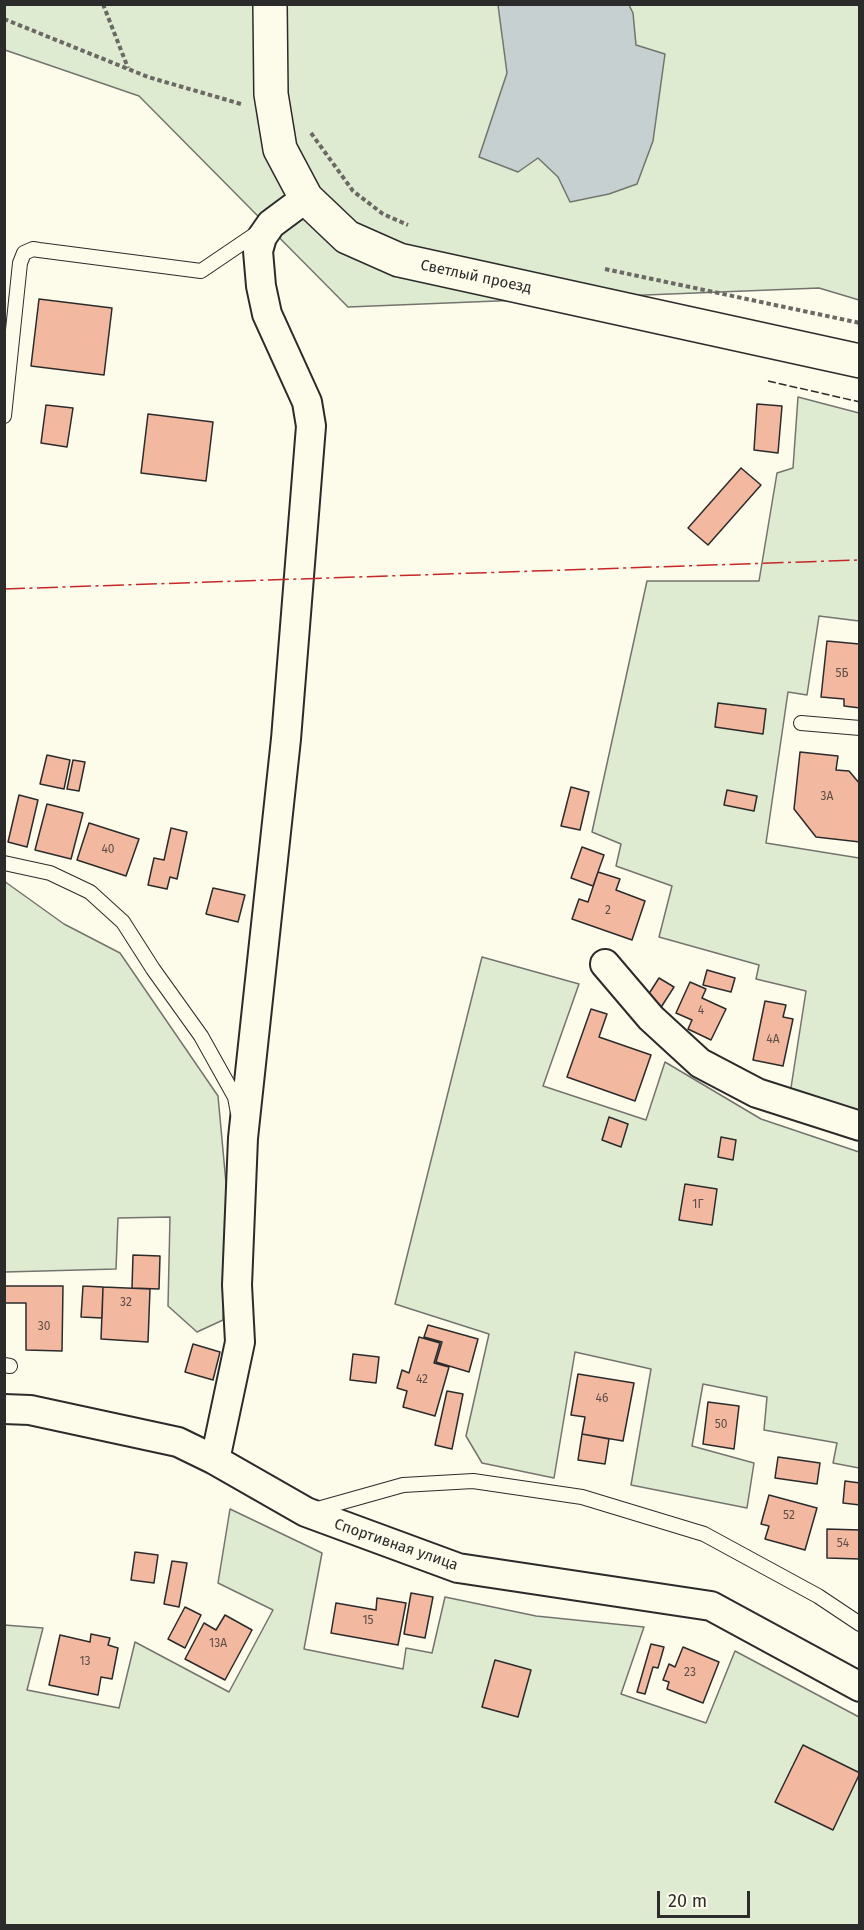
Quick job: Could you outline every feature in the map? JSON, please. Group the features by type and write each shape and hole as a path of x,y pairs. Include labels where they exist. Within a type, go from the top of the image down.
{"street":[{"name":"Светлый проезд","path":"270,4 271,94 280,149 306,198 347,237 399,260 860,361"},
{"path":"215,1460 240,1342 237,1285 243,1138 286,739 311,426 307,402 267,314 261,286 258,251 262,237 271,224 306,198"},
{"path":"605,964 651,1018 700,1063 757,1093 860,1126"},
{"name":"Спортивная улица","path":"4,1409 30,1410 178,1442 215,1460 306,1512 458,1568 711,1606 860,1687"}],"lane":[{"path":"4,416 20,262 24,253 33,249 201,271 271,224"},
{"path":"801,723 860,728"},
{"path":"4,863 50,873 90,892 123,921 153,969 201,1036 235,1097 243,1138"},
{"path":"306,1512 403,1485 473,1481 582,1497 704,1534 818,1596 860,1624"}],"path":[{"path":"104,4 128,69"},
{"path":"4,19 148,77 225,98 274,116 312,134 353,191 383,214 417,230"},
{"path":"603,269 860,323"}],"green space":[{"path":"5,5 859,5 859,300 819,288 348,307 139,96 5,50"},
{"path":"798,397 859,413 859,621 819,616 807,695 788,692 766,843 859,858 859,1112 790,1094 806,991 756,979 759,965 659,937 672,886 616,866 621,844 592,832 647,581 759,581 777,473 793,468"},
{"path":"4,881 64,924 120,953 218,1096 227,1194 223,1320 197,1332 168,1306 170,1217 118,1218 116,1269 5,1272"},
{"path":"482,957 579,984 543,1086 646,1120 665,1062 761,1119 859,1152 859,1468 833,1463 837,1443 764,1430 767,1397 703,1384 692,1446 754,1463 747,1508 631,1485 651,1369 575,1352 554,1478 482,1463 466,1436 489,1334 395,1304"},
{"path":"230,1509 322,1553 304,1649 403,1669 406,1648 432,1653 445,1597 536,1616 644,1627 621,1694 706,1723 735,1651 859,1717 859,1925 5,1925 4,1625 43,1628 27,1690 119,1708 135,1642 229,1692 273,1610 218,1583"}],"shaded area":[{"path":"498,5 629,5 633,13 636,45 665,54 653,141 637,184 609,194 570,202 558,177 538,158 518,172 479,157 507,73"}],"building":[{"path":"39,299 112,308 104,375 31,366"},
{"path":"757,404 782,406 778,453 754,450"},
{"path":"46,405 73,408 67,447 41,443"},
{"path":"148,414 213,422 206,481 141,473"},
{"path":"741,468 761,485 708,545 688,528"},
{"path":"827,641 859,644 860,708 844,706 844,699 821,697"},
{"path":"718,703 766,709 763,734 715,727"},
{"path":"800,752 838,756 836,770 849,771 860,784 860,842 816,837 794,809"},
{"path":"47,755 70,760 64,789 40,784"},
{"path":"73,760 85,762 79,791 67,789"},
{"path":"571,787 589,792 580,830 561,826"},
{"path":"727,790 757,796 754,811 724,805"},
{"path":"19,795 38,800 27,847 8,842"},
{"path":"47,804 83,813 71,859 35,850"},
{"path":"89,823 139,839 126,876 77,860"},
{"path":"171,828 187,832 177,879 170,877 167,889 148,885 154,858 164,860"},
{"path":"582,847 604,855 593,886 571,878"},
{"path":"598,872 620,879 616,890 645,901 632,940 572,919 579,899 588,902"},
{"path":"213,888 245,895 238,922 206,914"},
{"path":"707,970 735,978 731,992 703,985"},
{"path":"659,978 674,987 658,1012 643,1003"},
{"path":"690,982 706,989 702,998 726,1009 711,1040 688,1029 692,1020 676,1013"},
{"path":"765,1001 786,1005 783,1017 793,1019 783,1066 753,1060"},
{"path":"591,1009 607,1014 599,1037 651,1055 635,1101 567,1077"},
{"path":"609,1117 628,1124 621,1147 602,1140"},
{"path":"721,1137 736,1140 733,1160 718,1157"},
{"path":"685,1184 717,1189 712,1225 679,1220"},
{"path":"133,1255 160,1256 159,1289 132,1288"},
{"path":"4,1286 63,1286 62,1351 26,1350 26,1303 4,1303"},
{"path":"83,1286 103,1287 102,1318 81,1317"},
{"path":"103,1287 150,1289 148,1342 101,1339"},
{"path":"428,1325 478,1339 469,1372 436,1362 442,1342 424,1337"},
{"path":"419,1337 440,1343 434,1363 449,1367 435,1416 403,1407 407,1391 397,1388 402,1370 409,1373"},
{"path":"193,1344 220,1352 213,1380 185,1372"},
{"path":"353,1354 379,1357 376,1383 350,1380"},
{"path":"578,1374 634,1383 623,1441 582,1434 585,1417 571,1415"},
{"path":"447,1391 463,1394 452,1449 435,1445"},
{"path":"708,1402 739,1406 734,1449 703,1444"},
{"path":"582,1434 609,1439 605,1464 578,1460"},
{"path":"778,1457 820,1463 817,1484 775,1478"},
{"path":"845,1481 860,1483 860,1505 843,1503"},
{"path":"769,1495 817,1508 805,1550 765,1539 769,1526 761,1524"},
{"path":"827,1529 860,1530 860,1559 827,1558"},
{"path":"135,1552 158,1555 154,1583 131,1580"},
{"path":"172,1561 187,1563 179,1607 164,1604"},
{"path":"411,1593 433,1597 425,1638 404,1634"},
{"path":"377,1598 406,1603 398,1645 331,1633 336,1603 376,1610"},
{"path":"185,1607 201,1615 185,1648 168,1639"},
{"path":"225,1615 252,1630 225,1680 185,1659 204,1623 216,1630"},
{"path":"91,1634 110,1638 108,1645 118,1648 112,1679 101,1677 98,1695 49,1685 60,1635 90,1642"},
{"path":"651,1644 664,1647 658,1668 653,1667 645,1694 637,1692"},
{"path":"683,1647 719,1662 703,1703 667,1689 669,1682 663,1680 669,1664 675,1667"},
{"path":"495,1660 531,1670 518,1717 482,1707"},
{"path":"803,1745 860,1773 833,1830 775,1802"}],"fence":[{"path":"768,381 860,402"}],"power":[{"path":"4,589 860,560"}]}
